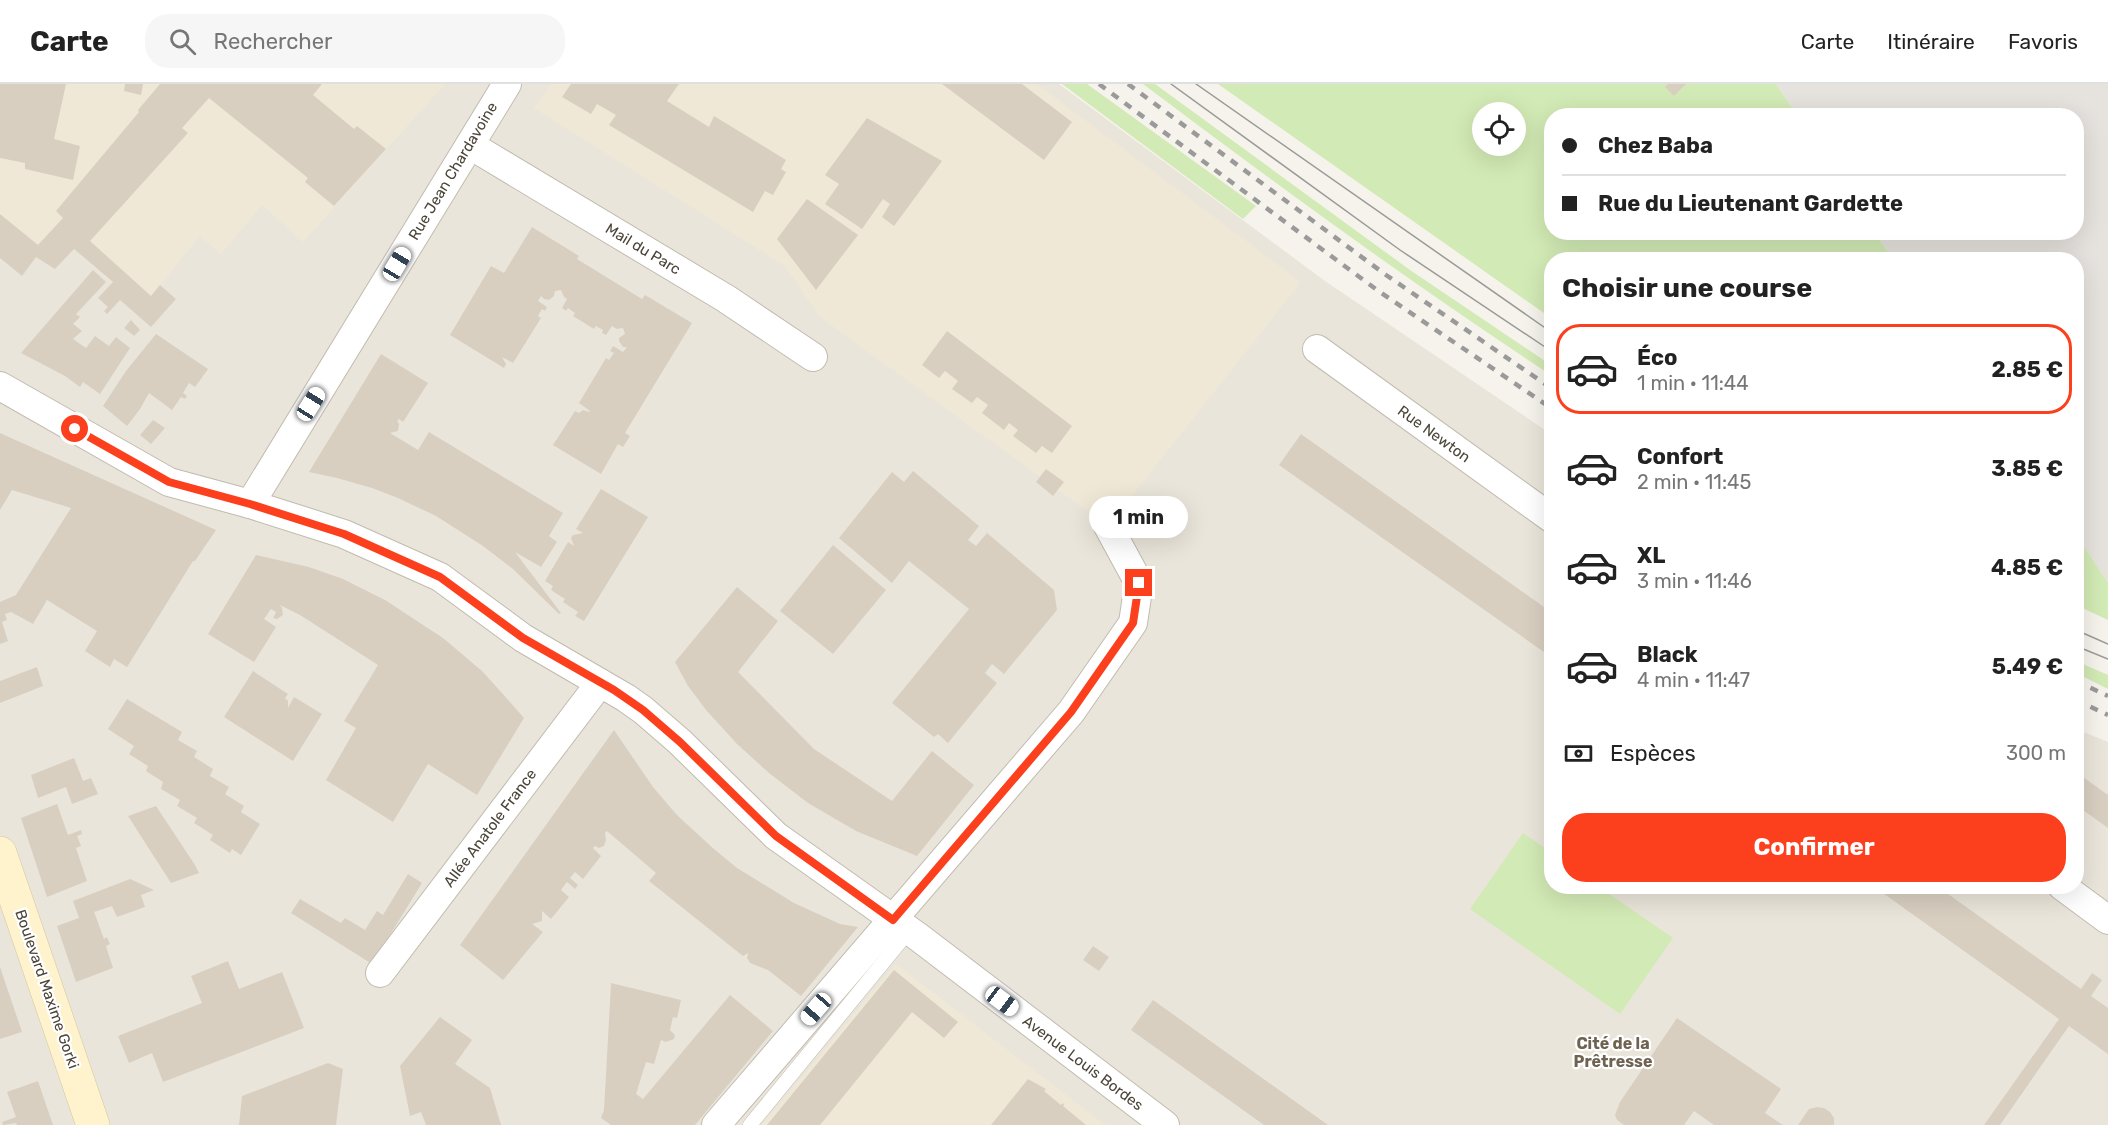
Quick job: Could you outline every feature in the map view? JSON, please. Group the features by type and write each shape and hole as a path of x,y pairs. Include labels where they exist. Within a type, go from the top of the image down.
{"main road":[{"name":"Boulevard Maxime Gorki","path":"0,853 93,1125"}],"street":[{"name":"Rue Jean Chardavoine","path":"250,504 507,84"},
{"name":"Mail du Parc","path":"470,145 725,298 813,357"},
{"name":"Rue Newton","path":"1317,350 1544,513"},
{"name":"Avenue Louis Bordes","path":"0,386 169,482 250,504 344,534 440,577 523,638 626,698 661,725 776,836 901,926 1165,1125"},
{"path":"716,1125 901,926 1071,712 1133,623 1139,583 1108,526"},
{"name":"Allée Anatole France","path":"380,973 600,682"},
{"path":"2072,894 2108,920"}],"lane":[{"path":"750,1125 901,926"}],"shaded area":[{"path":"0,84 1059,84 1325,281 1544,429 1544,894 2084,894 2084,732 2108,742 2108,1125 0,1125"},
{"path":"0,84 445,84 303,242 262,205 221,254 200,236 141,308 74,249 55,269 36,257 22,276 0,260"},
{"path":"551,84 1037,84 1301,282 1108,526 820,317 785,266 534,108"},
{"path":"1776,84 2108,84 2108,583 2084,546 2084,252 1888,252 1880,240 2084,240 2084,108 1792,108"},
{"path":"896,964 1105,1125 762,1125"}],"green space":[{"path":"1062,84 1087,84 1256,206 1243,219"},
{"path":"1143,84 1155,84 1410,270 1544,360 1544,370 1447,305"},
{"path":"1218,84 1776,84 1792,108 1544,108 1544,240 1880,240 1888,252 1544,252 1544,313"},
{"path":"2084,546 2108,583 2108,620 2084,609"},
{"path":"2084,664 2108,675 2108,689 2084,677"},
{"path":"1523,833 1544,847 1544,894 1609,894 1673,938 1620,1014 1470,909"}],"building":[{"path":"0,84 66,84 54,139 80,146 73,180 25,169 25,163 0,158"},
{"path":"125,84 143,84 141,95 124,91"},
{"path":"160,84 322,84 313,95 354,129 357,126 386,149 334,206 305,182 308,178 209,98 182,128 188,133 90,241 151,296 160,285 176,299 151,327 120,300 107,314 104,311 108,307 98,298 113,282 74,249 55,269 36,257 22,276 0,258 0,214 38,245 63,218 56,211"},
{"path":"571,84 679,84 667,101 709,127 714,116 786,160 781,169 786,172 773,195 765,191 753,212 609,125 616,115 597,104 591,114 562,97"},
{"path":"942,84 1022,84 1072,122 1044,160"},
{"path":"1668,84 1686,84 1674,96 1665,87"},
{"path":"867,118 942,161 894,226 882,217 890,204 883,199 862,229 825,204 839,184 825,175"},
{"path":"807,199 858,235 816,290 777,239"},
{"path":"532,227 579,256 577,259 642,299 645,295 692,323 625,433 630,436 623,447 618,444 601,474 553,445 575,411 579,413 583,410 590,411 579,403 606,358 609,360 614,353 610,351 613,346 623,352 627,347 623,347 619,341 619,338 625,334 623,328 617,329 612,326 606,335 596,326 594,329 573,316 575,313 568,308 566,311 562,308 567,299 561,290 555,291 554,296 549,300 541,296 538,301 547,307 545,311 542,309 538,316 541,318 513,363 502,357 506,364 504,368 450,335 491,266 504,273"},
{"path":"93,270 106,282 76,314 80,317 73,324 82,331 73,339 86,348 95,336 109,346 116,337 130,348 100,394 83,382 80,387 65,376 21,353"},
{"path":"131,320 140,330 134,336 124,328"},
{"path":"947,331 1072,426 1052,453 1042,446 1036,453 1013,436 1018,430 1009,423 1004,430 982,413 988,405 977,397 972,403 952,389 958,381 945,371 939,378 922,365"},
{"path":"156,334 208,369 195,387 189,383 183,393 187,396 185,399 181,397 172,410 149,393 127,426 103,406 126,371"},
{"path":"381,354 428,383 403,422 399,419 397,421 398,431 390,433 418,450 429,432 563,513 549,536 557,542 541,567 515,552 561,613 559,614 513,569 483,546 436,516 372,488 309,472"},
{"path":"153,420 165,428 151,444 140,435"},
{"path":"0,433 216,530 193,561 127,667 114,659 110,667 85,651 97,631 47,600 33,624 11,612 5,614 7,620 2,622 8,641 0,644 0,602 16,595 71,508 12,490 0,510"},
{"path":"1301,434 1544,607 1544,652 1279,465"},
{"path":"1046,469 1064,482 1053,496 1036,482"},
{"path":"913,471 979,526 968,540 976,546 987,533 1054,590 1057,610 1004,674 992,664 985,673 997,683 948,743 938,734 934,737 892,703 969,609 909,561 892,583 839,538 892,472 904,482"},
{"path":"601,489 648,517 584,621 575,616 578,612 563,602 565,599 551,590 553,586 545,581 568,542 574,546 571,538 573,535 583,533 576,529"},
{"path":"833,545 886,590 833,654 780,611"},
{"path":"256,555 309,567 343,579 385,600 443,638 482,671 524,718 477,795 428,764 393,822 326,780 356,728 344,721 378,665 300,615 280,605 283,615 277,619 273,618 276,612 271,609 264,619 276,627 254,662 208,634"},
{"path":"737,587 778,621 738,672 814,749 892,801 932,751 974,785 917,856 856,831 808,803 769,773 737,744 688,686 675,662"},
{"path":"37,667 43,686 0,703 0,681"},
{"path":"253,671 288,694 285,698 288,701 288,708 294,697 322,714 293,761 224,717"},
{"path":"127,699 182,732 178,740 197,751 194,757 213,769 210,776 229,787 225,794 244,806 241,812 260,824 241,855 232,849 230,853 210,840 213,835 194,823 197,818 177,806 180,800 161,789 163,782 146,771 148,766 129,754 134,746 108,729"},
{"path":"614,730 653,787 677,815 737,868 794,903 840,924 858,927 801,996 768,970 750,963 747,958 748,953 743,956 649,881 656,873 607,831 604,846 593,848 601,856 583,879 575,872 570,878 578,885 575,889 567,882 561,890 569,897 551,919 542,911 542,921 532,924 543,932 503,980 460,945"},
{"path":"74,758 83,781 91,778 98,794 72,804 66,787 38,798 31,775"},
{"path":"2084,778 2108,795 2108,828 2084,811"},
{"path":"57,804 68,835 81,830 82,834 77,836 81,846 76,848 87,881 47,897 21,818"},
{"path":"156,806 199,873 171,883 128,816"},
{"path":"408,874 422,883 372,964 291,913 300,899 341,923 345,918 365,930 377,911 383,915"},
{"path":"130,879 154,890 141,895 145,907 117,917 112,906 94,912 104,939 107,937 110,944 106,946 113,968 76,982 57,926 79,918 73,901"},
{"path":"1884,894 1948,894 2081,989 2092,973 2102,980 2091,996 2108,1008 2108,1054 2069,1026 2000,1125 1984,1125 2059,1019"},
{"path":"1093,946 1109,957 1099,971 1083,960"},
{"path":"228,961 239,989 282,972 304,1028 163,1082 152,1053 129,1063 118,1036 202,1003 191,976"},
{"path":"0,967 22,1032 0,1039"},
{"path":"894,970 958,1022 944,1038 912,1012 820,1125 767,1125"},
{"path":"611,983 681,1000 677,1018 673,1017 670,1030 675,1035 674,1039 666,1042 661,1040 654,1064 646,1062 636,1094 643,1099 730,995 773,1031 695,1125 611,1125 601,1118 604,1110"},
{"path":"1153,1000 1328,1125 1264,1125 1131,1030"},
{"path":"440,1017 472,1040 455,1064 490,1088 501,1125 426,1125 421,1112 410,1116 400,1066"},
{"path":"1677,1018 1781,1089 1765,1113 1783,1125 1714,1125 1694,1111 1684,1125 1624,1125 1617,1120 1615,1115 1620,1102"},
{"path":"328,1063 343,1069 336,1125 239,1125 242,1096"},
{"path":"1028,1079 1046,1089 1044,1091 1061,1105 1063,1103 1063,1106 1086,1125 991,1125"},
{"path":"38,1081 53,1125 17,1125 16,1123 3,1125 2,1122 16,1117 7,1092"},
{"path":"1817,1107 1830,1112 1834,1118 1834,1125 1798,1125 1809,1109"}],"tram line":[{"path":"1171,84 1400,250 1544,346"},
{"path":"1196,84 1544,327"},
{"path":"2084,634 2108,644"},
{"path":"2084,649 2108,659"}],"railway":[{"path":"1099,84 1377,290 1544,403"},
{"path":"1128,84 1386,275 1544,383"},
{"path":"2084,685 2108,696"},
{"path":"2084,704 2108,715"}],"district":[{"name":"Cité de la Prêtresse","path":"1613,1052"}],"route":[{"path":"75,429 169,482 250,504 344,534 440,577 523,638 614,690 643,710 680,742 776,836 893,920 1071,712 1133,623 1139,583"}]}
